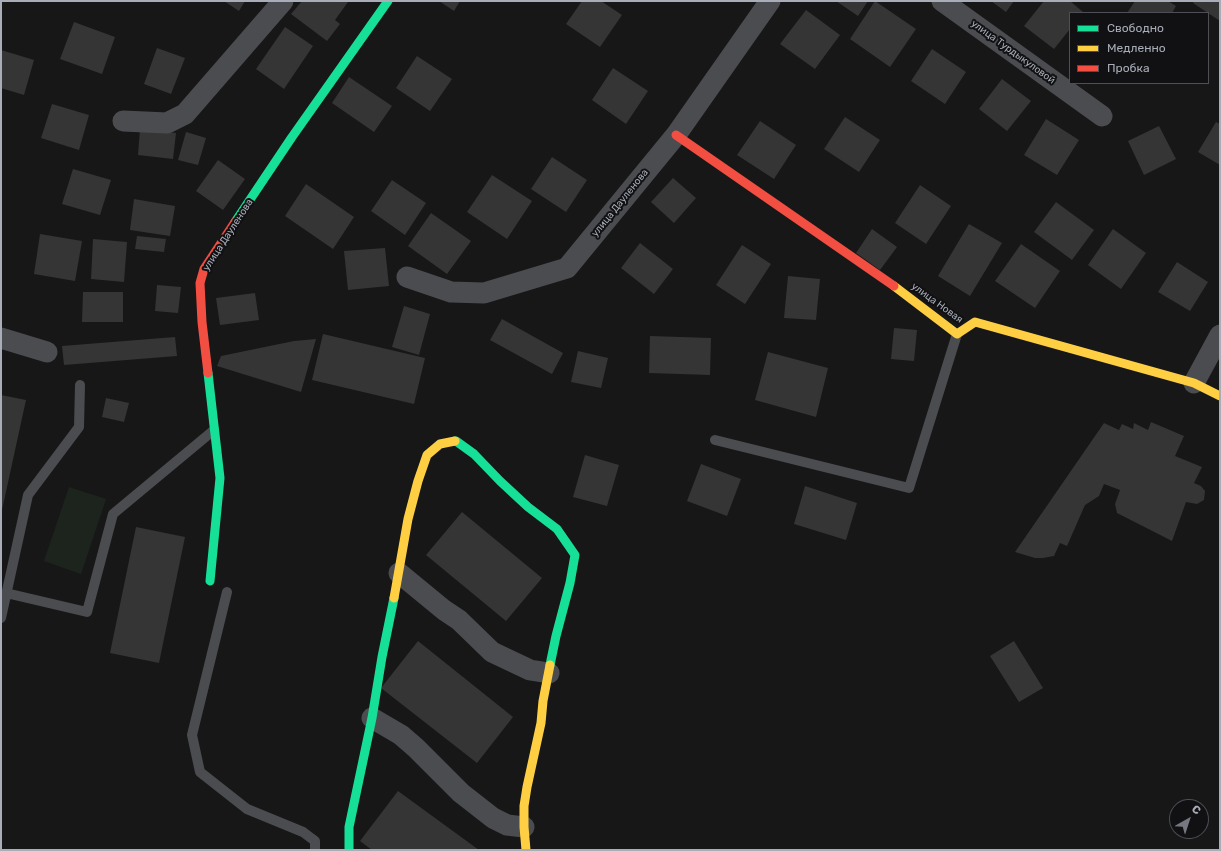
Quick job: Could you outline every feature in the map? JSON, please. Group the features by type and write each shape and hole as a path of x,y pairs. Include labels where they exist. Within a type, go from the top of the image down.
{"street":[{"path":"123,121 167,123 185,114 283,1"},
{"name":"улица Дауленова","path":"210,581 220,478 202,322 200,283 204,269 292,137 388,1"},
{"name":"улица Дауленова","path":"407,277 451,292 484,292 566,268 676,134 770,1"},
{"name":"улица Турдыкуловой","path":"942,1 1102,116"},
{"name":"улица Новая","path":"676,134 904,293 957,334 975,322 1194,383 1220,396"},
{"path":"1194,383 1220,335"},
{"path":"1,338 47,352"},
{"path":"349,850 349,827 372,718 408,519 418,481 427,455 440,444 456,441 474,454 528,507 557,529 575,555 570,583 556,636 543,701 541,723 527,787 524,806 526,850"},
{"path":"399,573 444,610 459,620 492,652 530,670 549,673"},
{"path":"372,718 401,735 461,793 493,818 507,825 524,826"}],"lane":[{"path":"715,440 909,488 957,334"},
{"path":"1,618 28,495 79,427 80,385"},
{"path":"6,593 88,612 113,514 214,430"},
{"path":"227,592 192,735 200,772 247,809 303,832 315,841 315,850"}],"shaded area":[{"path":"69,487 106,499 81,574 44,561"}],"building":[{"path":"224,1 245,1 239,11"},
{"path":"302,1 348,2 335,20 340,24 327,41 291,14"},
{"path":"439,1 460,1 454,11"},
{"path":"582,1 601,1 622,15 600,47 566,24"},
{"path":"836,1 868,1 858,16"},
{"path":"875,1 916,29 890,67 850,39"},
{"path":"991,1 1014,1 1006,12"},
{"path":"1044,1 1070,1 1083,12 1069,12 1069,30 1054,49 1024,26"},
{"path":"1135,1 1168,1 1176,6 1173,12 1128,12"},
{"path":"1194,1 1220,1 1220,21 1209,14 1209,12 1206,12 1193,3"},
{"path":"806,10 840,35 815,69 780,44"},
{"path":"74,22 115,37 102,74 60,59"},
{"path":"285,27 313,46 284,89 256,69"},
{"path":"157,48 185,58 171,94 144,84"},
{"path":"932,49 966,72 945,104 911,81"},
{"path":"1,50 34,60 24,95 1,88"},
{"path":"417,56 452,79 430,111 396,88"},
{"path":"613,68 648,91 626,124 592,100"},
{"path":"349,77 392,106 374,132 332,103"},
{"path":"1002,79 1031,101 1007,131 979,109"},
{"path":"52,104 89,115 79,150 41,138"},
{"path":"845,117 880,140 859,172 824,149"},
{"path":"1046,119 1079,140 1057,175 1024,155"},
{"path":"760,121 796,145 774,179 737,155"},
{"path":"1216,122 1220,124 1220,165 1198,152"},
{"path":"1159,126 1176,159 1144,175 1128,141"},
{"path":"140,129 176,133 173,159 138,155"},
{"path":"186,132 206,138 198,165 178,160"},
{"path":"552,157 587,180 566,212 531,189"},
{"path":"218,160 245,179 223,210 196,191"},
{"path":"73,169 111,180 100,215 62,204"},
{"path":"492,175 532,201 507,239 467,212"},
{"path":"673,178 696,198 674,223 651,202"},
{"path":"392,180 426,203 405,235 371,211"},
{"path":"306,184 354,217 333,249 285,216"},
{"path":"920,185 951,206 926,244 895,223"},
{"path":"134,199 175,206 170,236 130,230"},
{"path":"1056,202 1094,230 1072,260 1034,232"},
{"path":"431,213 471,241 447,274 408,246"},
{"path":"969,224 1002,243 970,296 938,276"},
{"path":"872,229 897,247 880,270 856,253"},
{"path":"1113,229 1146,253 1121,289 1088,265"},
{"path":"40,234 82,241 75,281 34,274"},
{"path":"137,236 166,239 164,252 135,249"},
{"path":"93,239 127,242 124,282 91,279"},
{"path":"640,243 673,269 654,294 621,268"},
{"path":"1021,244 1060,271 1035,308 995,281"},
{"path":"742,245 771,264 745,304 716,285"},
{"path":"385,248 389,286 348,290 344,251"},
{"path":"1177,262 1208,282 1190,311 1158,292"},
{"path":"788,276 820,279 816,320 784,318"},
{"path":"157,285 181,287 178,313 155,311"},
{"path":"83,292 123,292 123,322 82,322"},
{"path":"255,293 259,320 220,325 216,298"},
{"path":"404,306 430,314 419,355 392,347"},
{"path":"502,319 563,353 552,374 490,340"},
{"path":"894,328 917,330 914,361 891,359"},
{"path":"323,334 425,358 414,404 312,380"},
{"path":"650,336 711,338 710,375 649,373"},
{"path":"175,337 177,356 64,365 62,346"},
{"path":"316,339 301,392 217,366 221,356 294,341"},
{"path":"578,351 608,358 601,388 571,382"},
{"path":"768,352 828,368 816,417 755,400"},
{"path":"1,395 26,400 2,510 1,510"},
{"path":"106,398 129,403 124,422 102,417"},
{"path":"1151,422 1184,436 1175,456 1202,467 1194,483 1201,486 1205,491 1204,500 1197,504 1186,502 1172,541 1117,513 1115,504 1120,490 1104,484 1099,496 1085,505 1067,546 1060,543 1054,556 1035,558 1015,552 1104,423 1119,430 1122,424 1133,429 1134,423 1148,430"},
{"path":"585,455 619,465 607,506 573,497"},
{"path":"701,464 741,479 727,516 687,501"},
{"path":"805,486 857,503 846,540 794,524"},
{"path":"462,512 542,578 506,621 426,555"},
{"path":"136,527 185,537 159,663 110,653"},
{"path":"418,641 513,717 477,763 381,688"},
{"path":"1014,641 1043,688 1019,702 990,656"},
{"path":"398,791 479,850 372,850 360,841"}],"traffic: fast":[{"path":"235,222 292,137 388,1"},
{"path":"208,373 220,478 210,581"},
{"path":"455,441 474,454 528,507 557,529 575,555 570,583 550,665"},
{"path":"349,850 349,827 372,718 394,598"}],"traffic: slow":[{"path":"894,286 957,334 975,322 1194,383 1220,396"},
{"path":"394,598 408,519 418,481 427,455 440,444 455,441"},
{"path":"526,850 524,806 541,723 543,701 550,665"}],"traffic: jam":[{"path":"676,135 894,286"},
{"path":"208,373 202,322 200,283 204,269 235,222"}]}
